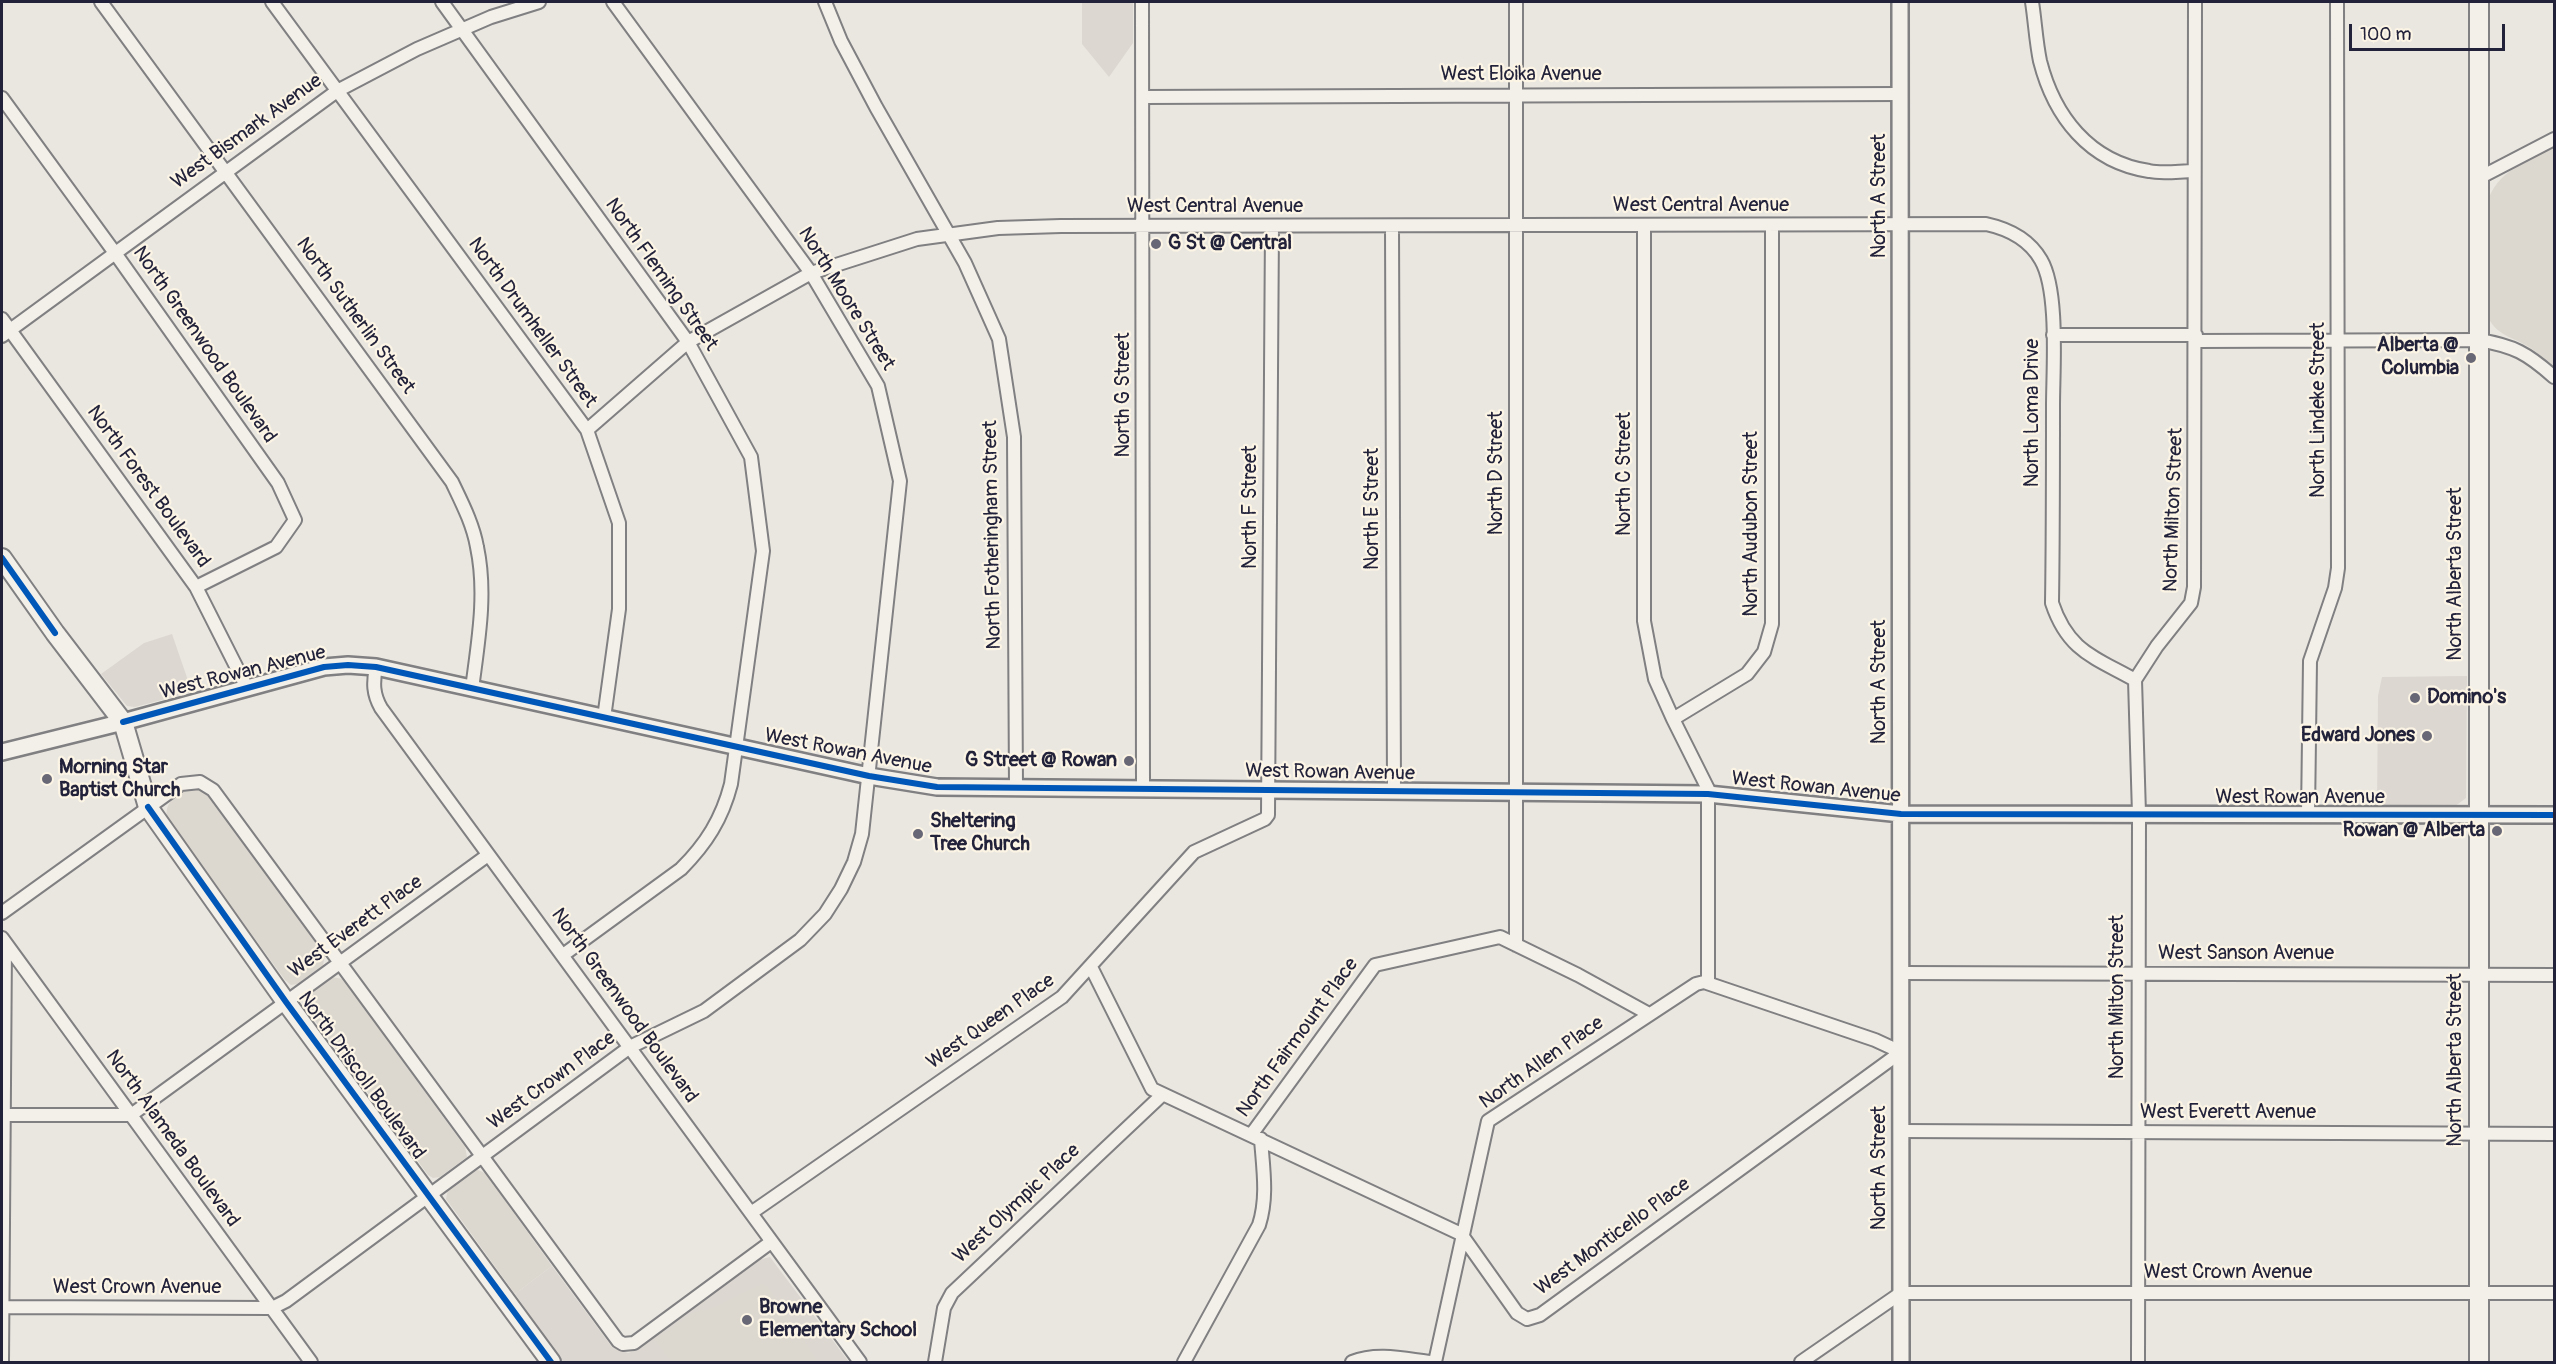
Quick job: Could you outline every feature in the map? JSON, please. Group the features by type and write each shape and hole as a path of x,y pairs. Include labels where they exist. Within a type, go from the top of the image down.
{"main road":[{"name":"North Alberta Street","path":"2479,2 2479,1362"},
{"name":"North Driscoll Boulevard","path":"2,558 55,633 123,722 148,807 286,1002 551,1362"}],"street":[{"name":"North Sutherlin Street","path":"101,2 445,473 457,493 472,530 481,573 482,603 472,689"},
{"name":"North Drumheller Street","path":"272,2 587,430 619,523 619,609 604,718"},
{"name":"North Fleming Street","path":"442,2 688,342 751,456 763,551 737,747 725,809 712,833 681,869 563,955"},
{"name":"West Bismark Avenue","path":"6,333 338,91 417,48 462,28 539,2"},
{"name":"North Moore Street","path":"613,2 811,273 878,386 900,482 869,776"},
{"name":"North Fotheringham Street","path":"825,2 841,40 964,263 999,339 1014,437 1016,787"},
{"name":"North G Street","path":"1142,2 1143,788"},
{"name":"North D Street","path":"1515,945 1516,2"},
{"name":"North A Street","path":"1900,2 1901,1362"},
{"path":"2032,2 2040,59 2049,88 2064,117 2090,147 2115,161 2149,171 2194,171"},
{"name":"North Milton Street","path":"2138,1362 2139,814 2135,680 2157,646 2191,603 2194,587 2195,2"},
{"name":"North Lindeke Street","path":"2308,815 2310,661 2335,588 2338,568 2337,2"},
{"name":"West Eloika Avenue","path":"1143,97 1900,94"},
{"name":"North Greenwood Boulevard","path":"2,98 278,483 294,520 276,547 196,587"},
{"path":"2479,178 2554,139"},
{"name":"North Loma Drive","path":"1901,225 1986,224 2005,228 2024,239 2041,260 2047,274 2053,335 2052,603 2066,634 2079,649 2135,680"},
{"name":"North C Street","path":"1644,225 1644,621 1655,679 1673,719"},
{"name":"West Central Avenue","path":"587,430 688,342 811,273 917,239 946,234 998,228 1143,226 1901,225"},
{"name":"North F Street","path":"1270,789 1272,226"},
{"name":"North Audubon Street","path":"1673,719 1747,674 1764,652 1772,624 1772,226"},
{"name":"North E Street","path":"1392,227 1394,791"},
{"name":"North Forest Boulevard","path":"2,319 6,333 196,587 247,688"},
{"path":"2053,335 2479,340 2510,346 2533,359 2554,377"},
{"name":"West Rowan Avenue","path":"2,752 123,722 324,667 348,665 376,668 869,776 937,787 1708,794 1901,814 2554,815"},
{"name":"North Greenwood Boulevard","path":"376,668 373,685 375,698 381,708 860,1362"},
{"path":"1673,719 1707,784 1706,982 1875,1040 1901,1052"},
{"name":"West Crown Place","path":"272,1308 630,1047 704,1011 800,940 825,914 841,890 854,862 862,834 869,776"},
{"path":"2,913 148,807 188,781 200,782 213,790 614,1337 623,1344 634,1343 771,1242"},
{"name":"West Queen Place","path":"751,1213 1062,997 1194,852 1264,819 1270,809 1270,789"},
{"name":"West Everett Place","path":"131,1115 488,855"},
{"name":"North Fairmount Place","path":"1184,1362 1261,1218 1265,1196 1256,1137 1372,967 1496,937 1515,945"},
{"path":"2,1362 3,941"},
{"name":"North Alameda Boulevard","path":"3,941 311,1362"},
{"path":"1515,945 1578,975 1649,1014"},
{"path":"1091,967 1148,1085 1162,1095"},
{"name":"West Sanson Avenue","path":"1901,973 2554,975"},
{"name":"North Allen Place","path":"1432,1362 1488,1121 1696,984 1706,982"},
{"name":"West Monticello Place","path":"1162,1095 1461,1234 1517,1313 1527,1319 1533,1318 1901,1052"},
{"name":"West Olympic Place","path":"935,1362 944,1308 952,1293 1162,1095"},
{"path":"3,1115 131,1115"},
{"name":"West Everett Avenue","path":"1901,1131 2554,1134"},
{"path":"1801,1362 1901,1293"},
{"name":"West Crown Avenue","path":"1901,1293 2554,1293"},
{"name":"West Crown Avenue","path":"2,1308 272,1308"},
{"path":"1352,1362 1371,1357 1387,1357 1432,1362"}],"shaded area":[{"path":"1082,2 1133,2 1133,43 1109,77 1082,44"},
{"path":"2554,147 2554,369 2532,349 2500,332 2487,314 2487,203 2505,175 2524,162"},
{"path":"172,634 192,692 135,707 127,706 101,674 144,643"},
{"path":"2467,676 2466,798 2454,807 2377,807 2378,696 2382,677"},
{"path":"197,789 207,794 325,955 323,965 298,984 291,985 285,980 168,820 167,808 170,802 185,791"},
{"path":"332,977 343,979 465,1147 467,1157 440,1177 433,1178 428,1175 305,1007 309,993"},
{"path":"478,1170 485,1173 552,1266 515,1294 446,1199 448,1189 472,1171"},
{"name":"Browne Elementary School","path":"770,1257 849,1362 563,1362 515,1294 552,1266 612,1347 628,1353 637,1350 758,1260"},
{"path":"763,1283 768,1286 819,1362 671,1362 654,1340 693,1312 710,1309"}],"cycle path":[{"path":"2,558 55,633"},
{"path":"123,722 324,667 348,665 376,667 869,776 937,787 1708,794 1901,814 2554,815"},
{"path":"148,807 286,1002 551,1362"}],"place":[{"name":"G St @ Central","path":"1156,244"},
{"name":"Alberta @ Columbia","path":"2471,358"},
{"name":"Domino's","path":"2415,698"},
{"name":"Edward Jones","path":"2427,736"},
{"name":"G Street @ Rowan","path":"1129,761"},
{"name":"Morning Star Baptist Church","path":"47,779"},
{"name":"Rowan @ Alberta","path":"2497,831"},
{"name":"Sheltering Tree Church","path":"918,834"},
{"name":"Browne Elementary School","path":"747,1320"}]}
